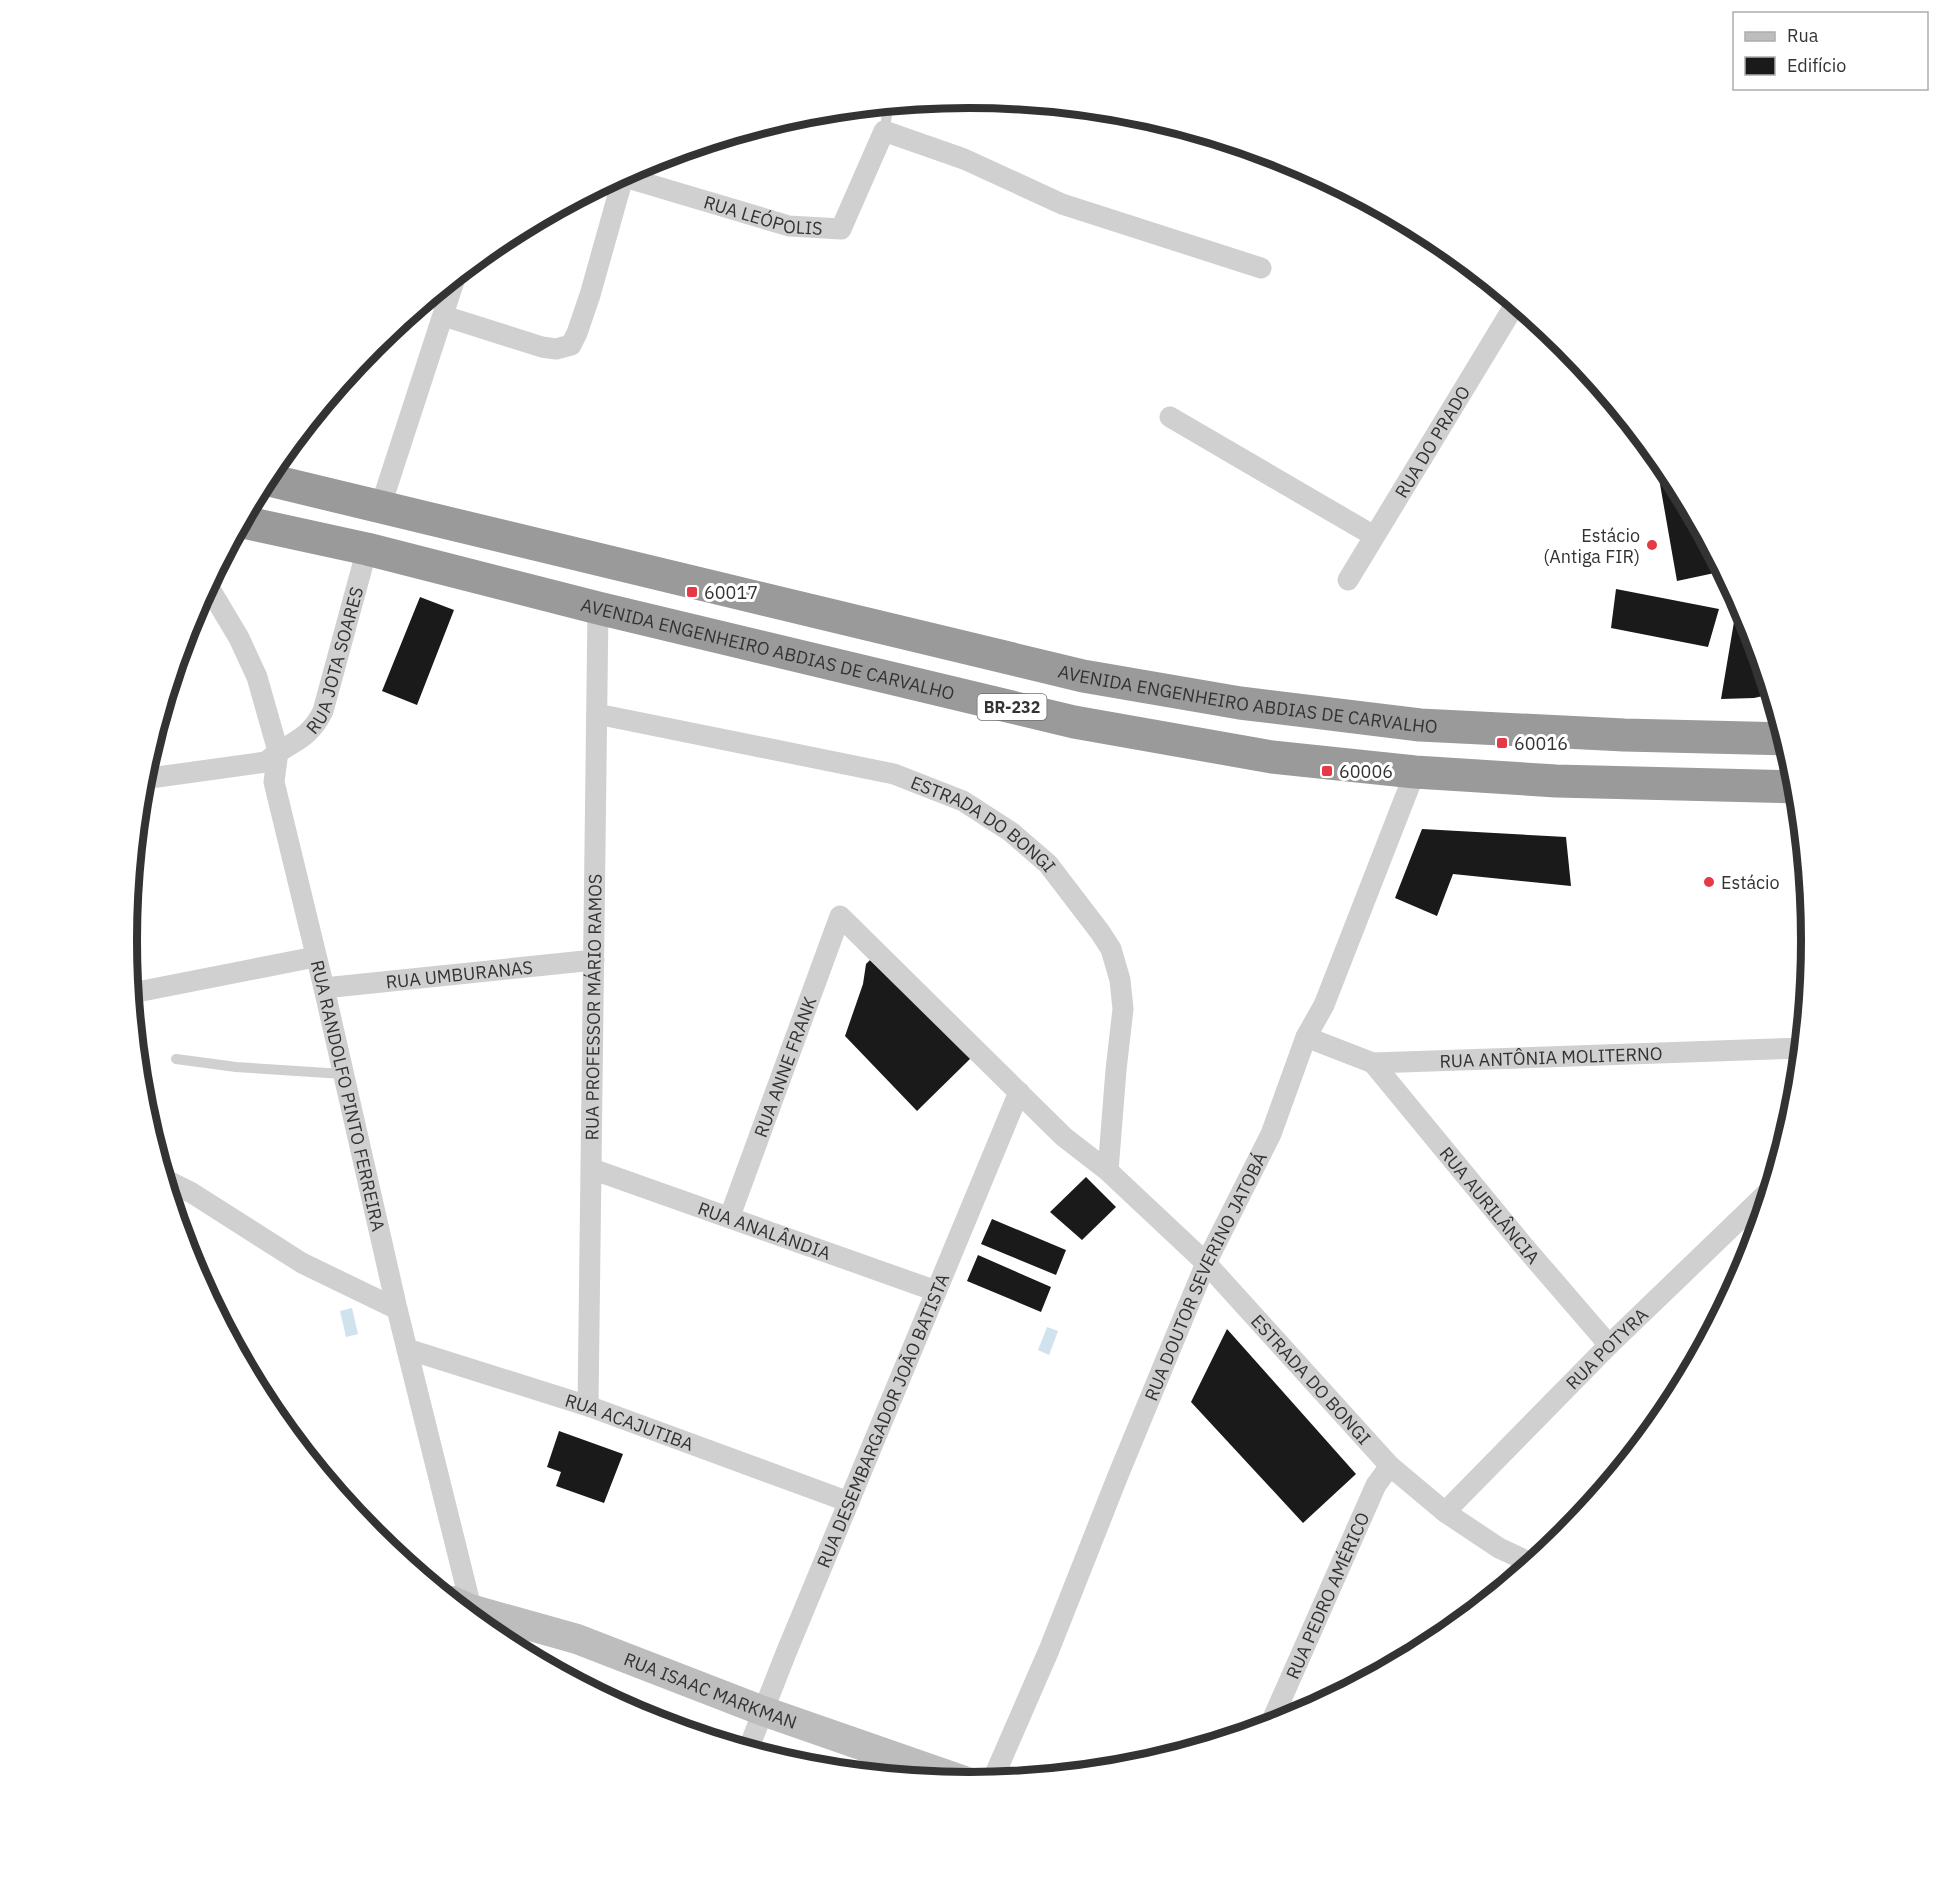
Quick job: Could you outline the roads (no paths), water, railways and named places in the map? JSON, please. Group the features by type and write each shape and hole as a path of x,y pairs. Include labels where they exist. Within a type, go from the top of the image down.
{"highway":[{"name":"AVENIDA ENGENHEIRO ABDIAS DE CARVALHO","path":"276,482 1083,676 1240,703 1420,725 1777,739"},
{"name":"AVENIDA ENGENHEIRO ABDIAS DE CARVALHO","path":"249,523 366,549 598,608 1074,722 1272,757 1415,772 1556,781 1788,787"}],"street":[{"name":"RUA LEÓPOLIS","path":"635,179 789,226 841,229 884,131"},
{"path":"884,131 964,159 1062,204 1261,268"},
{"path":"444,316 542,347 556,350 571,345 578,333 590,295 620,185"},
{"path":"380,508 452,289"},
{"name":"RUA DO PRADO","path":"1348,580 1512,309"},
{"path":"1170,417 1374,536"},
{"name":"RUA JOTA SOARES","path":"153,778 266,762 278,751 305,737 315,727 323,711 366,549"},
{"name":"RUA RANDOLFO PINTO FERREIRA","path":"213,595 257,677 278,751 274,782 324,988 397,1309 467,1589 464,1601"},
{"name":"RUA PROFESSOR MÁRIO RAMOS","path":"588,1406 598,608"},
{"name":"ESTRADA DO BONGI","path":"597,714 894,774 963,801 1011,832 1047,864 1111,949 1120,980 1123,1009 1108,1171"},
{"name":"RUA DOUTOR SEVERINO JATOBÁ","path":"996,1772 1049,1650 1206,1263 1271,1134 1306,1037 1324,1005 1415,772"},
{"name":"ESTRADA DO BONGI","path":"840,916 1064,1137 1108,1171 1206,1263 1390,1466 1445,1512 1499,1548 1525,1560"},
{"name":"RUA ANNE FRANK","path":"730,1216 840,916"},
{"path":"139,992 315,957"},
{"name":"RUA UMBURANAS","path":"324,988 594,960"},
{"name":"RUA ANTÔNIA MOLITERNO","path":"1306,1037 1373,1063 1795,1048"},
{"name":"RUA AURILÂNCIA","path":"1373,1063 1609,1346"},
{"name":"RUA DESEMBARGADOR JOÃO BATISTA","path":"750,1744 1019,1092"},
{"name":"RUA ANALÂNDIA","path":"592,1169 730,1216 936,1291"},
{"path":"175,1184 302,1263 397,1309"},
{"name":"RUA POTYRA","path":"1445,1512 1609,1346 1761,1199"},
{"name":"RUA ACAJUTIBA","path":"408,1349 588,1406 849,1502"},
{"name":"RUA PEDRO AMÉRICO","path":"1274,1716 1376,1485 1390,1466"},
{"name":"RUA ISAAC MARKMAN","path":"477,1611 578,1639 763,1711 935,1772"}],"lane":[{"path":"884,131 888,113"},
{"path":"176,1059 236,1067 343,1074"}],"water":[{"path":"352,1308 358,1334 346,1337 340,1311"},
{"path":"1047,1327 1058,1331 1049,1355 1038,1350"}],"place":[{"name":"Estácio (Antiga FIR)","path":"1652,545"},
{"name":"60017","path":"692,592"},
{"name":"60016","path":"1502,743"},
{"name":"60006","path":"1327,771"},
{"name":"Estácio","path":"1709,882"}]}
